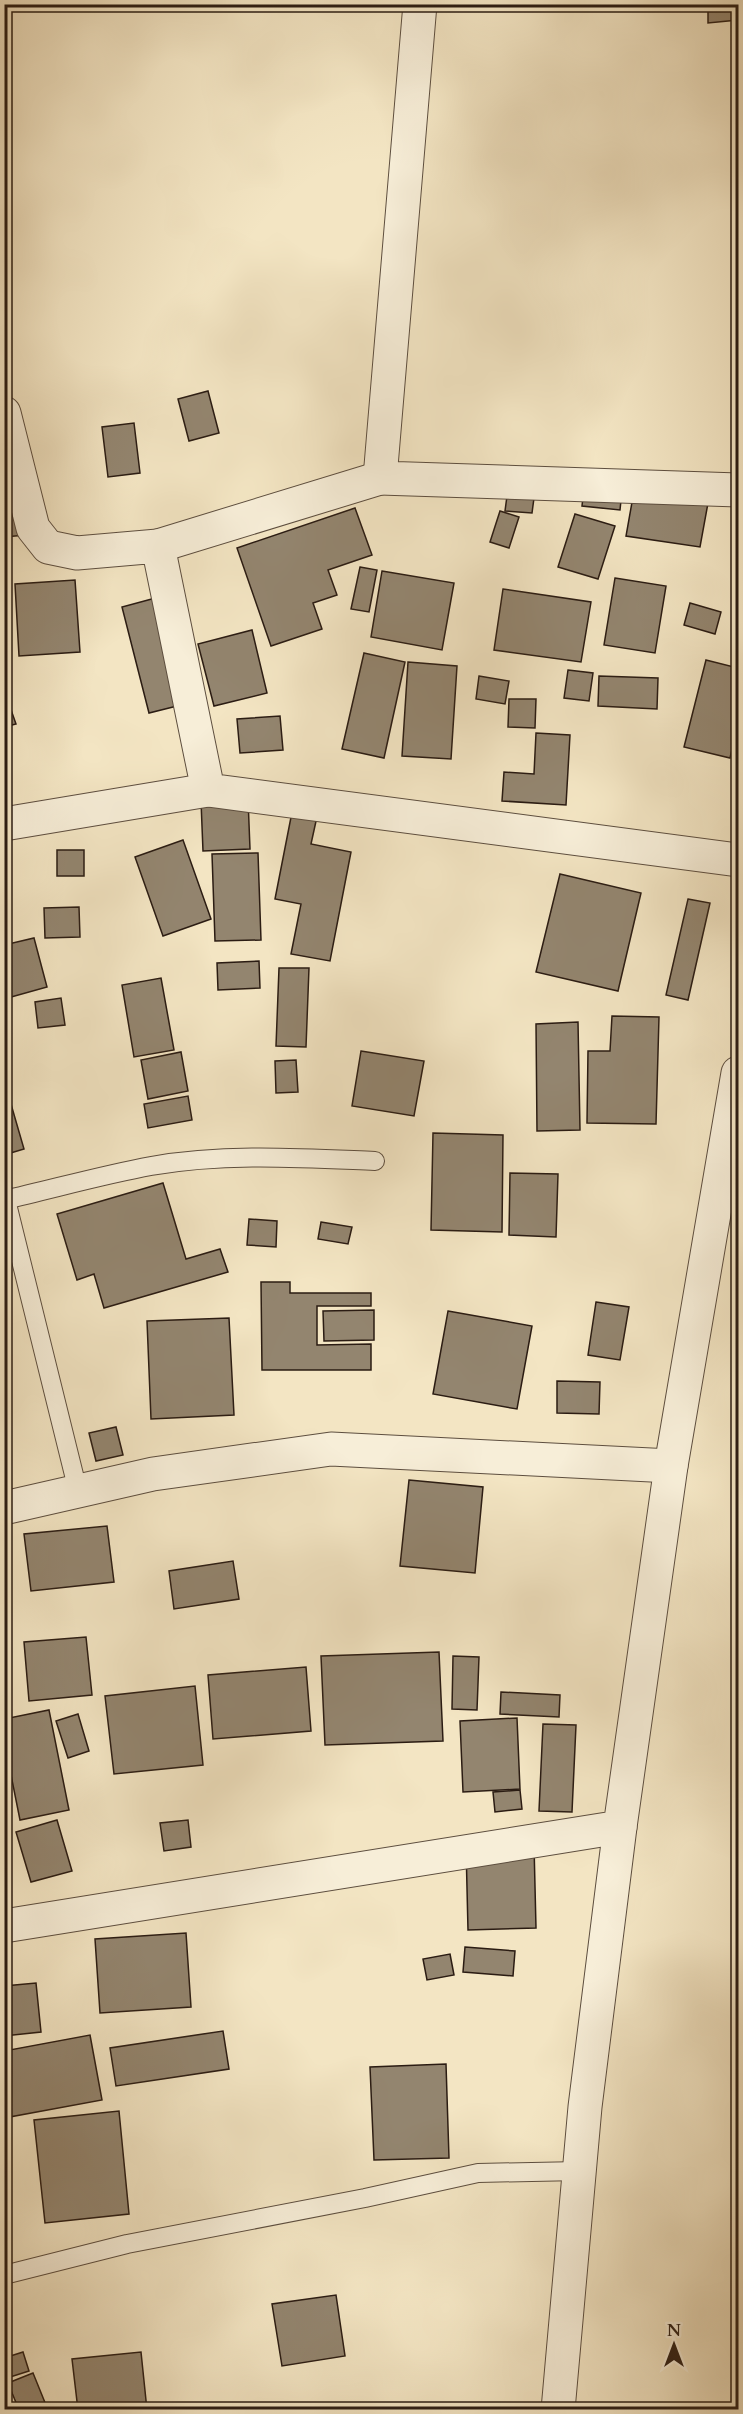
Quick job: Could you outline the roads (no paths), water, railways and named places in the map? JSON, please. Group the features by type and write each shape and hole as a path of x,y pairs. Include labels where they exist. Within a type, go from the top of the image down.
{"street":[{"path":"380,478 420,4"},
{"path":"4,413 33,528 48,547 77,553 158,546 380,478 738,490"},
{"path":"158,546 208,790"},
{"path":"4,824 208,790 738,860"},
{"path":"558,2409 585,2108 620,1827 671,1466 738,1073"},
{"path":"4,1508 153,1474 331,1449 671,1466"},
{"path":"4,1926 620,1827"}],"lane":[{"path":"78,1491 5,1200 152,1166 197,1160 263,1157 375,1161"},
{"path":"4,2275 127,2244 365,2198 478,2173 580,2171"}]}
